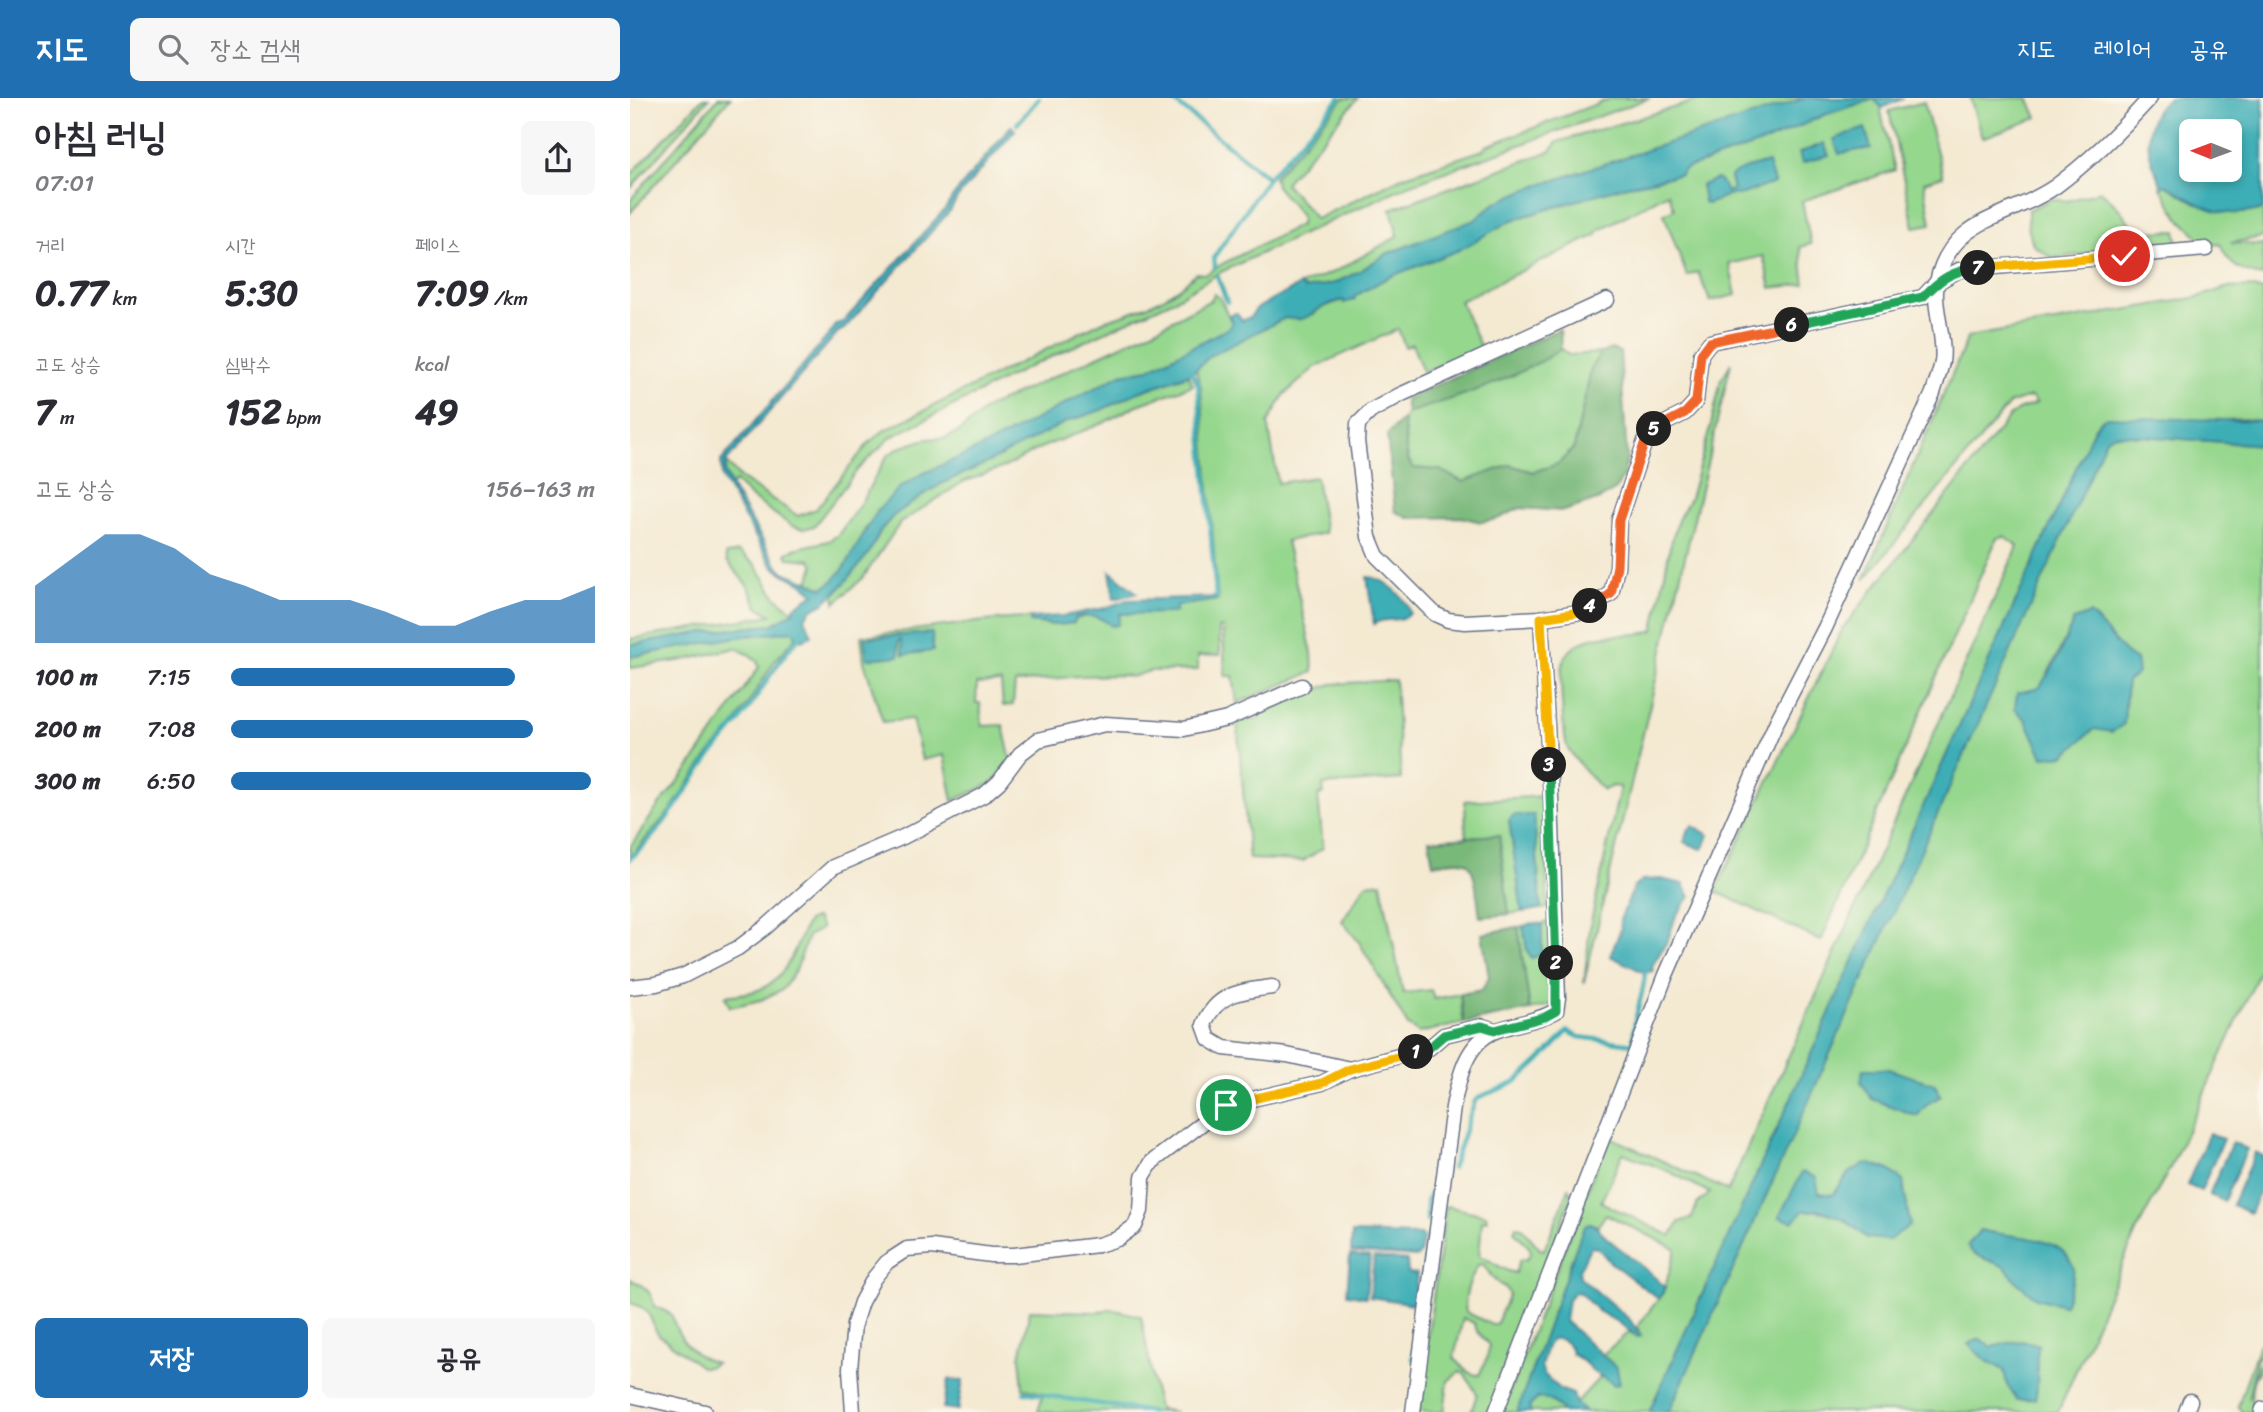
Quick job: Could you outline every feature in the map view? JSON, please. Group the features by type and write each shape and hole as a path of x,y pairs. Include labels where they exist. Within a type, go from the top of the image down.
{"street":[{"path":"1496,1412 1666,975 1777,721 1825,628 1933,393 1942,361 1936,283 1952,245 1968,230 1993,216 2022,206 2053,188 2089,159 2150,98"},
{"path":"1607,300 1400,395 1371,411 1358,424 1357,441 1369,537 1377,556 1434,614 1448,621 1465,622 1541,618 1580,612 1611,594 1617,566 1619,520 1648,432 1685,413 1696,401 1701,354 1710,342 1923,297 1936,283 1959,270 2206,249"},
{"path":"1413,1412 1459,1076 1476,1044 1495,1030 1545,1017 1556,1011 1558,998 1551,798 1541,618"},
{"path":"630,987 656,984 683,976 737,948 766,927 833,867 903,837 984,795 999,782 1020,754 1038,740 1105,724 1184,729 1227,719 1302,686"},
{"path":"1272,987 1242,991 1224,999 1209,1011 1204,1025 1209,1039 1224,1048 1287,1055 1350,1069"},
{"path":"853,1412 850,1369 854,1324 860,1302 873,1278 887,1262 907,1249 932,1247 991,1255 1014,1255 1098,1245 1117,1239 1135,1226 1141,1211 1143,1177 1152,1162 1226,1105 1322,1083 1350,1069 1429,1048 1444,1035 1482,1026 1495,1030"},
{"path":"630,1395 705,1412"}],"green space":[{"path":"703,98 709,98 630,189 630,175"},
{"path":"718,98 730,98 630,213 630,200"},
{"path":"1344,98 1358,98 1285,183 1316,219 1402,177 1483,150 1486,146 1612,98 1650,98 1406,186 1221,272 1172,301 1029,367 891,437 859,468 814,526 803,529 792,526 752,498 735,482 731,486 725,473 726,462 740,478 798,516 816,509 868,444 883,431 1103,321 1153,303 1176,290 1196,273 1206,274 1300,225 1301,216 1276,186 1274,177"},
{"path":"1706,98 1805,98 1525,190 1495,203 1475,220 1386,254 1335,283 1305,289 1300,285 1336,271 1398,236 1391,209 1551,151 1557,142"},
{"path":"1970,98 2028,98 2037,118 1982,138"},
{"path":"1874,99 1882,108 1895,170 1802,201 1811,244 1800,247 1805,284 1771,288 1763,256 1729,264 1736,295 1710,301 1698,272 1687,276 1664,214 1674,209 1668,193 1597,231 1598,234 1460,301 1481,348 1423,372 1412,344 1405,347 1398,329 1315,367 1284,395 1268,423 1278,483 1316,477 1325,533 1286,541 1312,653 1313,672 1237,703 1233,676 1225,676 1223,627 1219,628 1220,655 1198,656 1198,670 1150,671 1131,677 1079,676 1015,683 1013,705 1003,706 1001,682 977,684 976,703 980,703 982,726 1003,725 1011,762 992,783 953,801 944,755 922,760 912,719 883,722 864,662 861,636 1010,619 1031,618 1031,622 1059,625 1092,615 1112,626 1118,625 1119,614 1218,600 1201,387 1196,370 1211,355 1285,318 1314,314 1320,308 1355,296 1389,277 1512,220 1618,188 1681,174 1684,169 1767,141 1824,115","holes":["1768,164 1774,182 1740,195 1730,194 1708,204 1733,190 1730,178 1738,172","931,633 933,650 901,640 867,658 865,638"]},
{"path":"1924,102 1943,176 1924,182 1931,224 1914,227 1889,111"},
{"path":"2165,184 2188,199 2211,209 2236,213 2263,209 2263,237 2230,243 2263,245 2263,276 2237,267 2221,245 2205,243 2179,218 2161,188"},
{"path":"2101,191 2121,211 2136,232 2176,231 2178,244 2052,258 2033,245 2028,227 2028,210 2052,199 2067,201"},
{"path":"2250,287 2263,291 2263,421 2245,419 2095,427 1649,1412 1585,1412 1575,1404 1600,1377 1608,1379 1616,1374 1616,1368 1602,1355 1629,1332 1641,1336 1637,1327 1663,1293 1676,1249 1606,1214 1598,1226 1590,1223 1581,1234 1517,1412 1502,1412 1608,1136 1728,1191 2018,546 2004,536 1997,538 1821,941 1715,891 1843,628 2010,416 2037,403 2031,397 2010,403 1864,580 1968,337 2199,297 2225,288","holes":["1623,1153 1670,1172 1710,1193 1697,1204 1692,1218 1679,1222 1671,1236 1601,1202"]},
{"path":"1214,294 1220,298 1232,324 1227,329 1149,369 1121,374 899,488 865,529 844,568 823,588 806,581 810,579 814,565 811,560 788,558 786,554 794,549 828,541 838,535 859,506 887,456 899,448 926,439 945,438 959,432 988,407 1154,330 1211,300"},
{"path":"1560,329 1561,349 1525,370 1407,413 1405,399"},
{"path":"1561,349 1569,355 1601,353 1592,366 1574,448 1558,464 1533,472 1510,465 1463,482 1413,468 1408,456 1403,419 1407,413 1506,378"},
{"path":"1611,349 1620,352 1627,458 1624,474 1616,489 1600,499 1564,511 1520,508 1497,519 1481,522 1461,517 1408,518 1395,511 1387,435 1403,419 1407,459 1413,468 1440,470 1463,482 1510,465 1533,472 1558,464 1574,448 1592,366 1601,353"},
{"path":"1731,363 1584,983 1590,927 1620,787 1613,786 1603,790 1568,749 1562,706 1563,663 1572,649 1589,639 1654,630 1670,547 1678,520 1690,498 1721,380"},
{"path":"1188,375 1193,385 1135,406 1103,423 1040,448 1007,466 963,482 900,523 863,578 835,603 835,594 869,553 881,530 893,516 925,494 1066,422"},
{"path":"2114,434 2263,445 2263,964 2171,1166 2137,1230 2058,1412 1669,1412 2100,449 2106,439","holes":["2074,620 2110,639 2122,652 2136,660 2127,681 2124,699 2065,755 2043,757 2026,720","1888,1069 1910,1077 1941,1096 1927,1104 1917,1116 1872,1099","1848,1174 1903,1181 1910,1225 1867,1238 1838,1217 1822,1212 1802,1211 1818,1193 1833,1195","1980,1230 2018,1238 2064,1305 2036,1298 2018,1283 2005,1267 1974,1254","1980,1339 1992,1347 2035,1358 2038,1371 2007,1385 2004,1370 1985,1360"]},
{"path":"739,552 755,564 776,597 794,612 771,625 705,632 630,645 630,639 771,615 758,607 748,586 727,561 726,554"},
{"path":"793,631 796,637 774,662 734,726 709,754 668,813 630,857 630,847 759,667 750,655 736,648 684,660 630,668 630,657 737,637"},
{"path":"1395,680 1401,779 1323,785 1324,794 1318,795 1323,848 1303,861 1249,859 1237,721 1259,719 1259,709 1275,706 1331,684"},
{"path":"1543,796 1548,908 1541,909 1534,815 1509,820 1522,912 1509,914 1499,835 1466,837 1465,801"},
{"path":"1499,835 1509,914 1480,917 1475,880 1470,867 1460,861 1433,864 1429,840"},
{"path":"1381,882 1403,993 1431,990 1434,999 1460,994 1464,1023 1419,1033 1408,1026 1359,942 1342,921 1366,884"},
{"path":"816,918 822,928 808,936 797,968 783,989 761,1000 730,1007 725,996 758,990 777,978 789,961 808,921"},
{"path":"1548,922 1552,1005 1530,1010 1518,927 1523,926 1527,951 1542,927 1541,924"},
{"path":"1518,927 1530,1010 1464,1023 1460,994 1482,990 1489,977 1482,934"},
{"path":"1569,1188 1572,1195 1491,1412 1471,1412 1477,1394 1464,1373 1459,1372 1448,1381 1444,1412 1417,1412 1446,1206 1486,1215 1487,1220 1482,1221 1479,1256 1505,1270 1515,1273 1520,1260 1527,1259 1531,1252 1514,1231 1516,1226 1522,1228 1540,1249 1544,1250","holes":["1483,1264 1509,1294 1497,1323 1492,1325 1466,1312 1465,1300 1470,1282 1478,1265","1463,1318 1474,1323 1489,1345 1488,1356 1479,1375 1468,1372 1454,1358"]},
{"path":"630,1279 646,1290 654,1306 671,1314 678,1332 691,1349 716,1363 701,1367 659,1335 647,1312 630,1303"},
{"path":"1110,1309 1141,1316 1158,1409 1176,1412 1038,1412 1043,1393 1023,1388 1020,1357 1030,1310 1097,1312"},
{"path":"2259,1344 2263,1344 2263,1355 2257,1357 2248,1399 2258,1365 2263,1361 2263,1367 2255,1377 2252,1388 2255,1412 2242,1412 2238,1406"},
{"path":"1538,1398 1552,1402 1563,1412 1530,1412 1530,1406"}],"water":[{"path":"1805,98 1904,98 1882,108 1874,99 1824,115 1767,141 1684,169 1681,174 1618,188 1512,220 1459,250 1389,277 1355,296 1355,299 1329,304 1301,319 1285,318 1211,355 1192,373 1066,422 943,483 893,516 881,530 869,553 844,584 805,618 812,636 802,640 796,637 793,631 737,637 630,657 630,645 705,632 771,625 794,612 794,607 814,594 805,585 781,573 771,564 722,478 721,461 832,331 835,324 843,322 946,208 1011,126 1015,130 957,198 950,211 844,329 838,332 726,462 725,473 731,486 777,565 784,572 823,588 844,568 878,510 899,488 1121,374 1149,369 1227,329 1232,324 1229,315 1237,313 1242,321 1250,317 1257,308 1300,285 1305,289 1335,283 1386,254 1475,220 1495,203 1525,190"},
{"path":"2170,98 2263,98 2263,209 2223,212 2200,205 2166,184 2161,188 2148,144 2150,126 2157,110"},
{"path":"1865,128 1871,148 1839,154 1834,139"},
{"path":"1824,143 1829,155 1802,163 1799,153"},
{"path":"1768,163 1774,183 1740,195 1730,194 1708,204 1704,202 1701,185 1717,179 1727,192 1733,189 1730,177 1746,168"},
{"path":"2107,417 2263,421 2263,445 2115,434 2106,439 1669,1412 1649,1412 2091,436 2097,425"},
{"path":"1110,571 1137,593 1114,599"},
{"path":"1367,577 1380,580 1393,589 1410,613 1402,618 1382,620 1374,624"},
{"path":"1216,597 1218,600 1176,606 1176,612 1172,613 1120,614 1118,625 1112,626 1091,616 1076,617 1074,623 1059,625 1030,622 1031,618 1063,616 1105,608 1127,600"},
{"path":"2090,614 2122,650 2136,660 2138,673 2127,681 2124,724 2112,732 2094,729 2065,755 2043,757 2026,720 2015,709 2017,693 2039,688 2055,663 2074,620"},
{"path":"932,633 933,651 903,655 901,640 898,641 899,656 867,659 864,638"},
{"path":"1514,815 1534,815 1541,909 1522,912 1509,820"},
{"path":"1693,826 1709,835 1704,848 1684,842"},
{"path":"1661,879 1684,884 1690,897 1676,916 1668,940 1652,966 1653,971 1645,973 1610,956 1621,929 1620,920 1634,887 1642,880"},
{"path":"1541,924 1542,927 1542,952 1531,958 1527,951 1523,926"},
{"path":"1863,1069 1888,1069 1935,1084 1941,1096 1927,1104 1917,1116 1872,1099 1861,1082"},
{"path":"2209,1133 2223,1139 2201,1191 2187,1185"},
{"path":"2232,1142 2247,1149 2224,1201 2209,1195"},
{"path":"2255,1152 2263,1156 2263,1183 2250,1213 2232,1205"},
{"path":"1865,1163 1888,1169 1903,1181 1910,1225 1889,1240 1867,1238 1846,1220 1821,1210 1803,1211 1793,1222 1779,1217 1802,1172 1816,1177 1819,1193 1833,1195 1848,1174"},
{"path":"1590,1223 1665,1287 1659,1299 1610,1262 1598,1248 1591,1247 1579,1269 1580,1277 1630,1320 1641,1336 1638,1337 1598,1311 1580,1293 1574,1292 1568,1299 1565,1321 1617,1368 1620,1384 1614,1385 1596,1374 1572,1354 1565,1342 1552,1339 1541,1366 1544,1374 1559,1389 1573,1394 1576,1404 1585,1412 1563,1412 1552,1402 1538,1398 1530,1406 1530,1412 1517,1412 1581,1234 1584,1227"},
{"path":"1980,1230 2037,1240 2065,1253 2074,1267 2072,1283 2064,1305 2036,1298 2018,1283 2005,1267 1974,1254 1967,1246"},
{"path":"1352,1233 1421,1235 1423,1239 1417,1257 1351,1252"},
{"path":"1350,1255 1370,1257 1366,1297 1347,1294"},
{"path":"1374,1257 1407,1261 1408,1273 1417,1274 1414,1304 1370,1297"},
{"path":"1980,1339 1992,1347 2021,1341 2039,1345 2035,1399 2017,1400 2007,1385 2004,1370 1985,1360 1968,1344"},
{"path":"949,1379 963,1381 958,1410 943,1408"}],"waterway":[{"path":"1017,124 1039,98"},
{"path":"1170,98 1268,178"},
{"path":"1215,267 1214,257 1268,178 1340,98"},
{"path":"1217,275 1227,302"},
{"path":"1192,373 1198,384 1216,597"},
{"path":"630,859 662,824 799,638"},
{"path":"1571,1033 1579,1037 1634,1044 1634,1026 1645,973"},
{"path":"1452,1168 1475,1101 1515,1082 1570,1032"},
{"path":"1427,1221 1427,1200 1437,1183"},
{"path":"1413,1359 1428,1236"},
{"path":"1024,1392 1151,1412"}],"route":[{"path":"1226,1105 1322,1083 1350,1069 1429,1048 1444,1035 1482,1026 1495,1030 1545,1017 1556,1011 1558,998 1551,798 1541,618 1580,612 1611,594 1617,566 1619,520 1648,432 1685,413 1696,401 1701,354 1710,342 1923,297 1936,283 1959,270 2124,256"}]}
